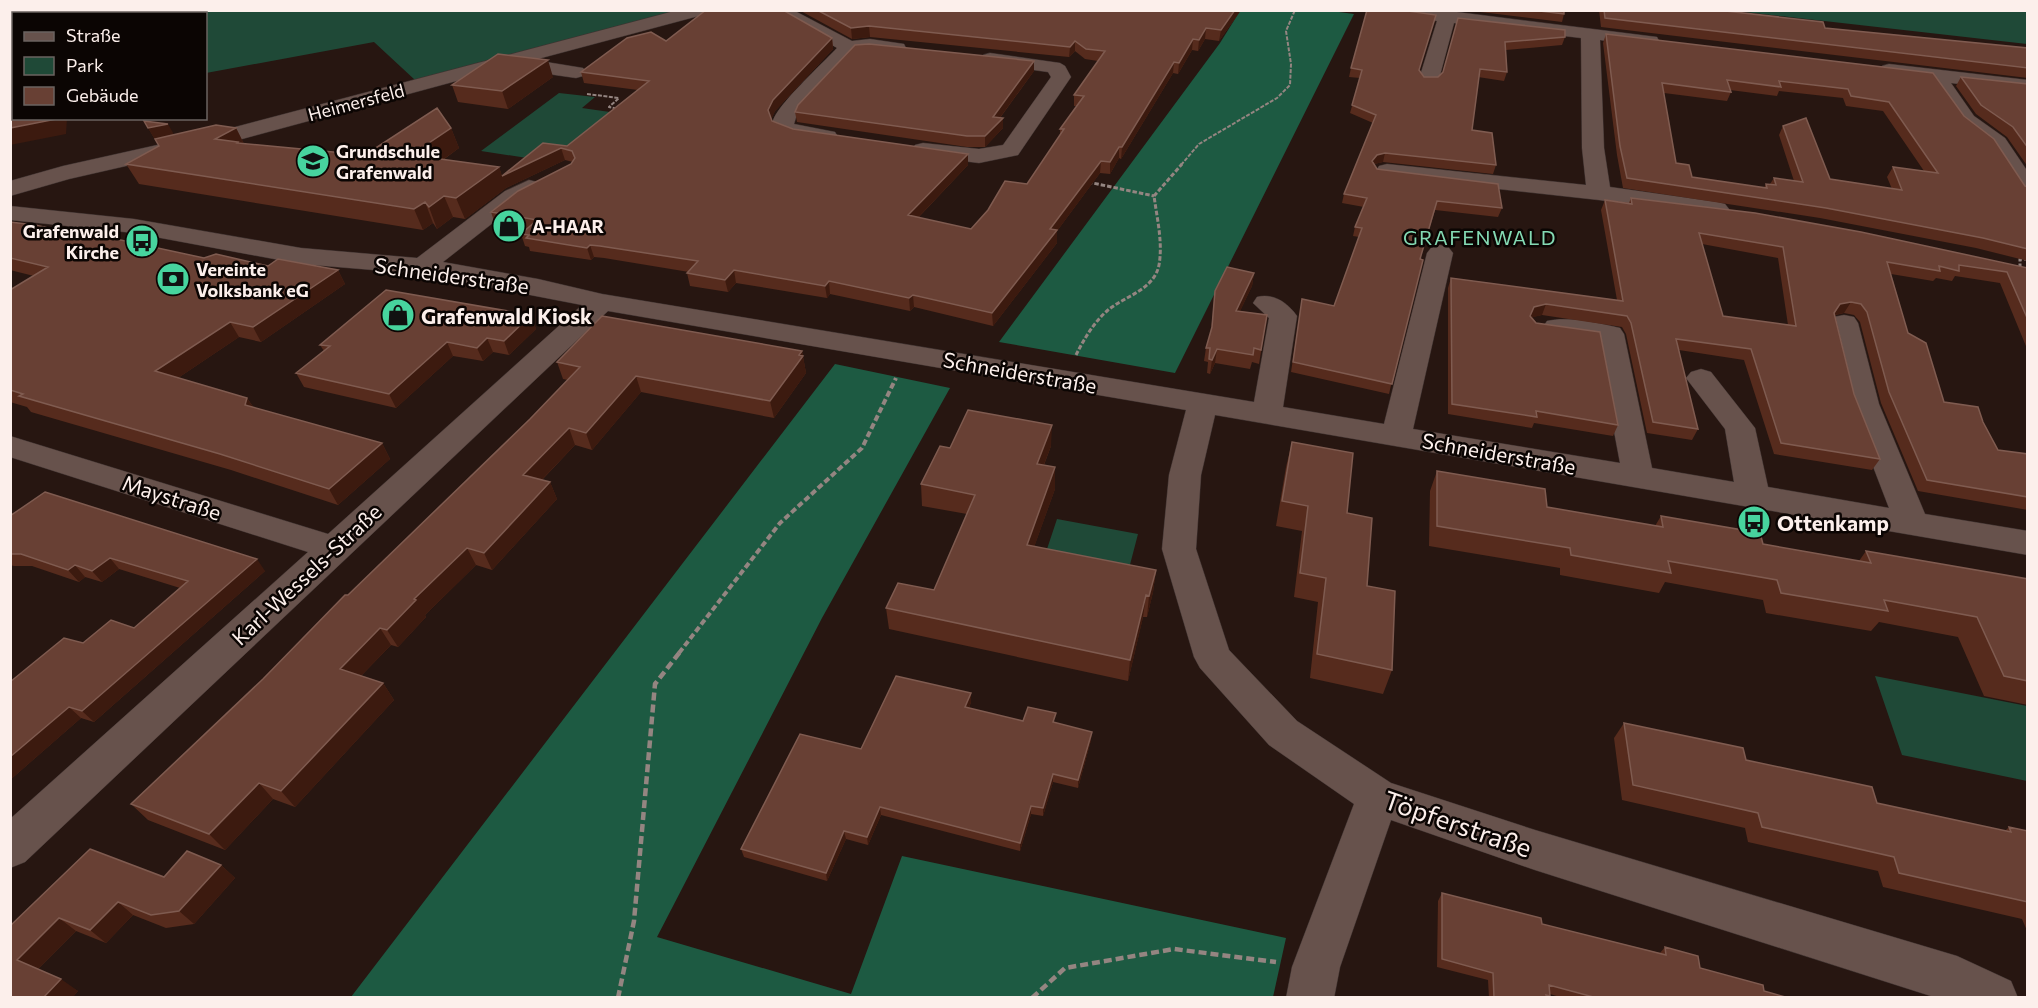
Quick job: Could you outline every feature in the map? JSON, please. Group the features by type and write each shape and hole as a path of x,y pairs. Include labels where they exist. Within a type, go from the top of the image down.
{"street":[{"name":"Heimersfeld","path":"10,189 63,173 223,137 700,10"},
{"path":"779,10 849,47 870,45 916,50"},
{"path":"1392,10 1674,44"},
{"path":"1429,79 1447,17"},
{"path":"1590,33 1593,148 1599,193"},
{"path":"841,138 795,132 784,127 783,121 787,112 849,47"},
{"path":"898,146 979,156 1010,150 1061,77 1058,70 1044,64 974,57"},
{"path":"507,62 576,72"},
{"path":"1875,68 2028,86"},
{"path":"1935,75 1967,120 1997,143 2028,190"},
{"path":"1997,143 2028,147"},
{"path":"1383,171 1599,193 1741,213"},
{"path":"45,216 72,196 80,182 63,173"},
{"path":"422,266 513,196 548,178"},
{"name":"Schneiderstraße","path":"10,213 134,226 336,260 422,266 602,302 2028,543"},
{"path":"1396,436 1440,253"},
{"name":"Karl-Wessels-Straße","path":"10,848 602,302"},
{"path":"1266,303 1283,316 1267,414"},
{"path":"1844,322 1864,404 1912,523"},
{"path":"1542,325 1610,334 1638,477"},
{"path":"1701,378 1740,428 1753,496"},
{"name":"Töpferstraße","path":"1203,403 1185,475 1179,549 1213,657 1283,733 1378,797 1535,850 1957,980 1994,998"},
{"name":"Maystraße","path":"10,446 334,548"},
{"path":"1313,982 1378,797"}],"path":[{"path":"1037,375 1072,363 1083,341 1108,310 1137,292 1156,274 1160,246 1154,196 1199,144 1277,98 1290,85 1291,61 1286,41 1287,24 1295,10"},
{"path":"585,94 619,98 609,107 620,109"},
{"path":"1085,182 1154,196"},
{"path":"2020,268 2020,259 2028,259"},
{"path":"618,998 634,921 655,684 780,523 862,448 908,353"},
{"path":"1032,998 1065,968 1174,949 1313,982"}],"green space":[{"path":"1324,10 1354,14 1175,373 999,342 1220,43 1240,11"},
{"path":"10,11 678,11 415,80 374,42 207,73 207,12 12,12 11,32"},
{"path":"1736,11 2027,11 2027,44"},
{"path":"559,93 595,97 582,108 617,113 563,156 540,160 481,151"},
{"path":"835,364 950,388 822,618 657,937 851,994 902,856 1286,938 1273,997 351,997"},
{"path":"1057,519 1138,534 1126,580 1042,564"},
{"path":"1875,676 2027,706 2027,781 1902,755"}],"building":[{"path":"706,10 783,10 832,38 773,100 768,110 772,121 793,129 968,154 908,215 971,229 988,210 1005,181 1027,184 1064,129 1060,129 1084,96 1074,95 1105,51 1086,49 1075,41 1070,47 869,26 851,28 817,10 1235,10 1221,30 1206,28 1199,40 1193,39 1179,63 1174,62 1122,147 1119,147 1110,162 1101,161 1050,229 1057,230 992,313 913,295 909,298 829,281 825,286 734,270 725,280 687,273 698,261 600,246 590,245 587,248 526,238 529,235 521,234 537,220 491,212 518,191 571,164 575,158 572,151 561,148 502,176 543,143 567,146 649,81 581,72 627,38 651,32 666,41"},
{"path":"1367,10 1401,10 1436,15 1419,70 1424,77 1438,77 1443,72 1458,18 1565,30 1565,37 1505,42 1507,72 1480,69 1472,130 1492,133 1496,165 1385,153 1377,155 1372,161 1377,169 1498,184 1502,208 1437,201 1420,259 1423,260 1392,384 1293,362 1302,299 1334,306 1362,228 1355,227 1367,198 1344,194 1376,115 1352,105 1362,70 1351,68"},
{"path":"1531,10 1564,10 1564,14"},
{"path":"1604,10 1726,10 1823,22 1825,28 2028,48 2028,68 1605,18"},
{"path":"1606,34 1933,73 1964,116 1994,139 2025,186 2028,187 2028,249 1983,238 1826,208 1627,178 1620,146","holes":["1727,80 1781,87 1779,81 1848,89 1851,96 1889,102 1938,173 1893,167 1902,190 1830,179 1806,118 1783,126 1803,182 1774,178 1776,185 1766,184 1767,188 1692,177 1689,165 1676,163 1662,83 1731,92"]},
{"path":"869,44 1034,61 993,117 1003,118 985,136 967,136 795,112 798,105 855,45"},
{"path":"498,54 548,60 502,91 452,85"},
{"path":"1961,77 2028,84 2028,148 2013,127 1981,105"},
{"path":"10,98 12,98 12,120 52,120 10,128"},
{"path":"437,108 451,128 411,155 499,167 456,198 444,196 429,207 425,202 414,209 126,164 159,146 155,139 216,125 236,128 215,139 365,155"},
{"path":"144,121 168,124 148,128"},
{"path":"1631,198 1755,213 1861,232 2028,268 2028,320 2007,272 1959,265 1959,271 1939,266 1940,271 1887,262 1908,333 1926,343 1944,402 1978,407 1998,450 2028,454 2028,497 1927,480 1889,392 1867,312 1861,304 1851,302 1840,304 1834,313 1854,394 1880,459 1781,443 1751,349 1676,339 1698,429 1653,422 1631,323 1627,316 1546,304 1534,307 1530,316 1536,323 1600,332 1618,425 1536,411 1537,417 1452,404 1451,278 1623,301 1605,200 1632,204","holes":["1699,233 1783,247 1796,326 1723,316"]},
{"path":"10,222 88,237 93,234 204,258 216,254 268,266 278,259 338,270 253,327 230,322 155,371 247,398 245,405 382,443 329,489 220,454 19,396 23,394 10,390 10,290 48,267 10,258"},
{"path":"1227,267 1254,273 1236,311 1267,315 1261,350 1254,348 1253,355 1217,349 1212,360 1209,359 1210,348 1206,348 1212,327 1215,291"},
{"path":"386,290 531,315 504,341 487,338 477,348 447,342 389,394 296,373 330,346 320,345"},
{"path":"602,316 802,351 799,355 803,356 770,401 636,376 586,433 569,428 523,475 550,482 484,553 467,548 414,599 416,600 387,630 380,628 340,669 383,683 281,791 259,783 209,834 131,804 263,679 345,595 348,595 530,419 580,367 557,362"},
{"path":"968,410 1052,425 1037,464 1055,467 1027,545 1156,570 1149,596 1146,595 1130,660 886,608 898,583 934,590 975,495 921,484 940,446 950,448"},
{"path":"1292,442 1353,453 1347,513 1372,518 1367,586 1395,591 1392,670 1317,654 1326,578 1300,573 1308,506 1282,501"},
{"path":"1437,471 1545,489 1547,507 1663,527 1661,516 1760,533 1763,544 1871,563 1866,551 2028,579 2028,681 2004,676 1977,617 1884,600 1888,611 1781,593 1777,580 1668,561 1671,573 1571,555 1570,548 1437,526"},
{"path":"45,492 257,559 82,711 69,707 10,757 10,682 64,638 83,643 111,620 134,628 188,581 110,558 92,571 75,565 68,570 21,554 10,554 10,516"},
{"path":"896,676 971,693 965,707 1023,721 1028,707 1056,713 1053,722 1092,732 1078,780 1053,774 1043,808 1031,806 1020,843 880,807 867,837 844,831 826,873 741,849 800,734 861,749"},
{"path":"1624,723 1743,748 1746,760 1872,787 1877,803 2011,832 2009,827 2028,831 2028,902 1899,873 1894,857 1762,827 1758,813 1633,785"},
{"path":"90,849 164,877 187,851 221,865 179,911 151,915 118,902 90,930 59,918 17,960 61,979 43,998 10,998 10,926"},
{"path":"1442,893 1541,918 1542,924 1666,955 1665,947 1698,956 1700,968 1763,985 1764,991 1789,998 1597,998 1549,985 1550,996 1546,995 1547,998 1494,998 1493,973 1442,959"}],"place":[{"name":"Grundschule Grafenwald","path":"313,161"},
{"name":"A-HAAR","path":"509,226"},
{"name":"Grafenwald Kirche","path":"142,241"},
{"name":"Vereinte Volksbank eG","path":"173,279"},
{"name":"Grafenwald Kiosk","path":"398,315"},
{"name":"Ottenkamp","path":"1754,522"}],"district":[{"name":"GRAFENWALD","path":"1480,237"}]}
